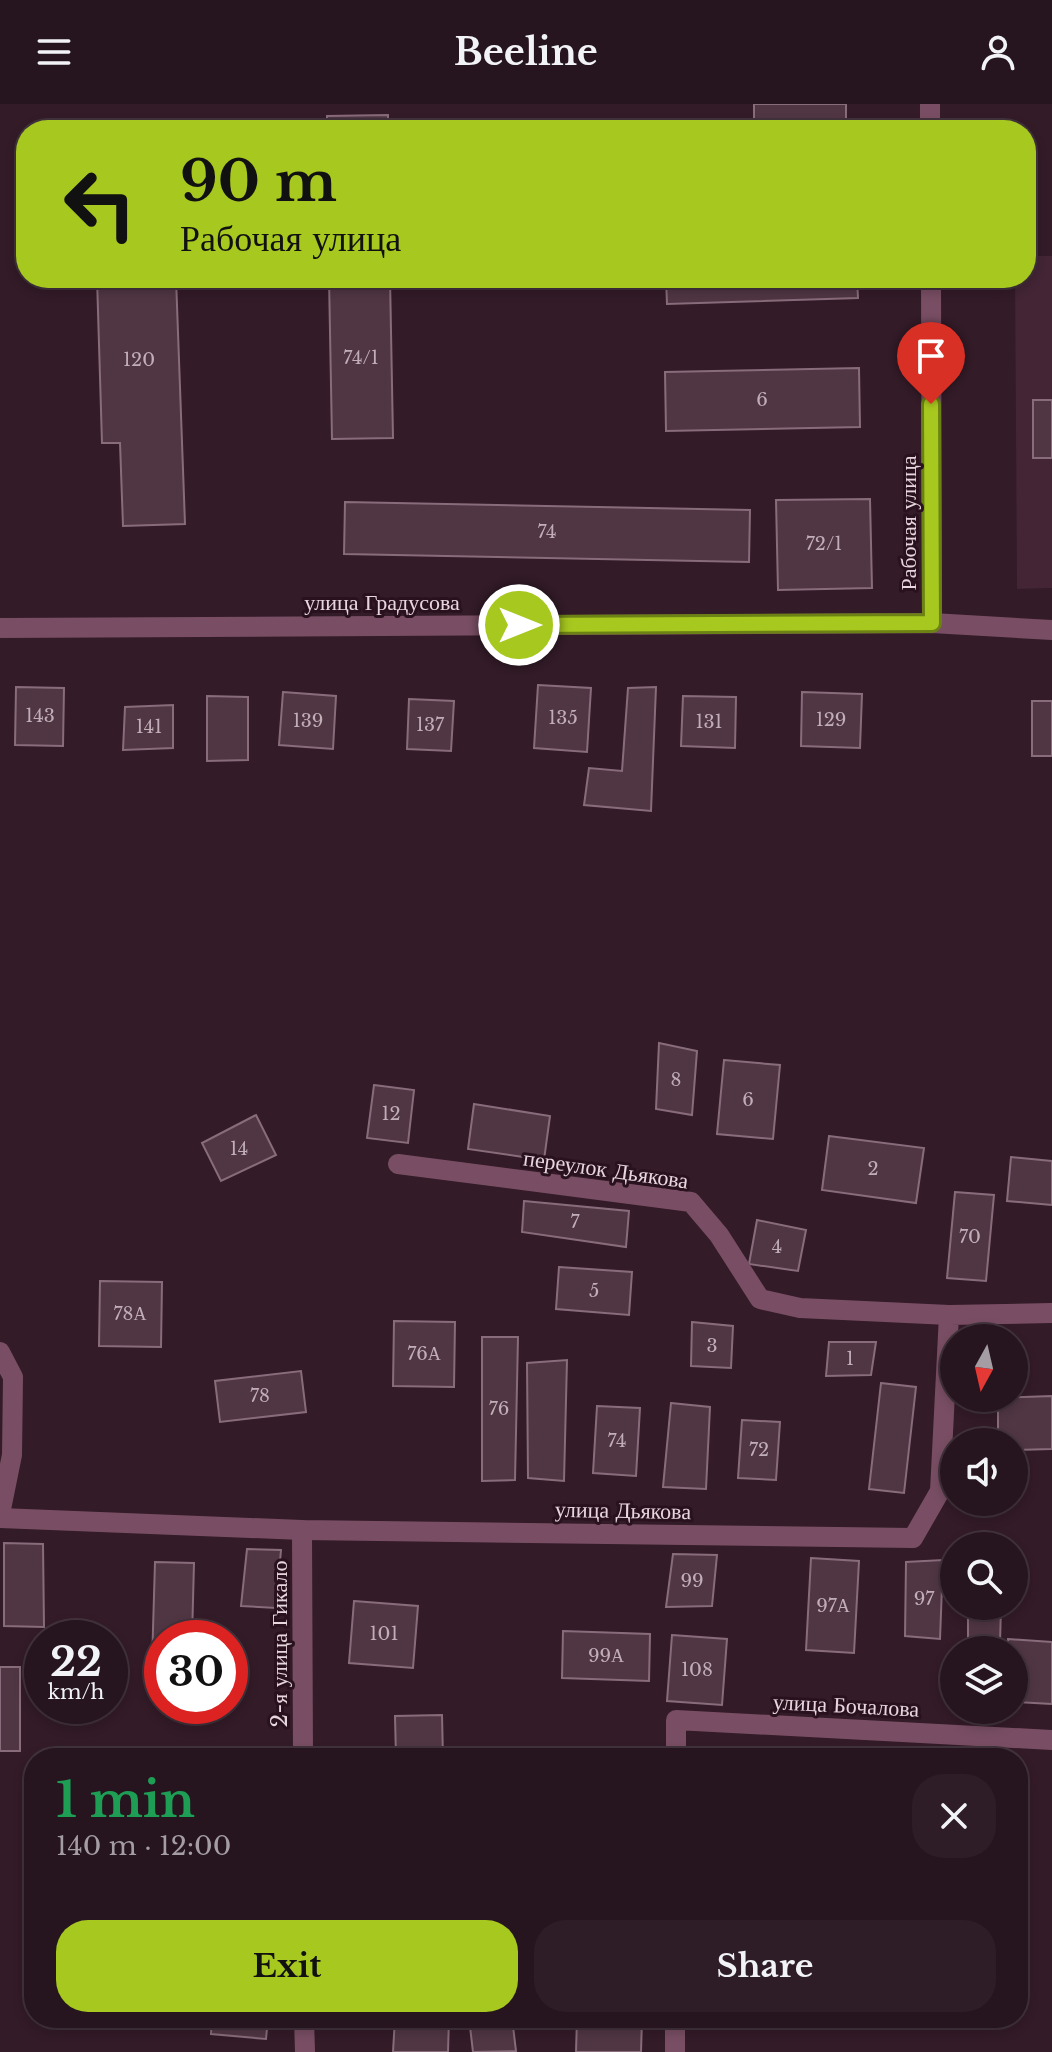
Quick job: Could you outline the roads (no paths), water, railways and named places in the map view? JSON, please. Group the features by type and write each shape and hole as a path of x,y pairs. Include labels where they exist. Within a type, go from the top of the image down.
{"street":[{"name":"Рабочая улица","path":"931,288 932,623"},
{"name":"улица Градусова","path":"0,628 932,623 1052,630"},
{"name":"переулок Дьякова","path":"398,1164 691,1202 719,1235 760,1299 800,1308 949,1315"},
{"path":"949,1315 1052,1313"},
{"name":"улица Дьякова","path":"0,1352 13,1377 12,1455 0,1516 302,1530 913,1538 940,1491 949,1315"},
{"name":"2-я улица Гикало","path":"302,1530 303,1748"},
{"name":"улица Бочалова","path":"676,1748 676,1720 1052,1740"},
{"path":"304,2028 305,2052"},
{"path":"675,2028 675,2052"}]}
